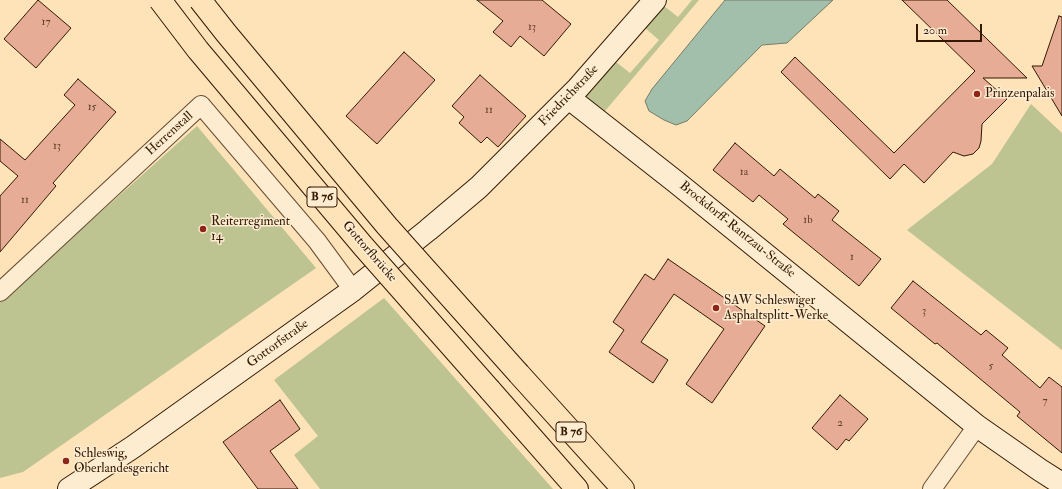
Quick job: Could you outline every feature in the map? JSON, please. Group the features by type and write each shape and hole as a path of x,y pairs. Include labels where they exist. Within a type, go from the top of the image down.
{"highway":[{"name":"Gottorfbrücke","path":"160,0 203,56 363,246 559,469"},
{"name":"B 76","path":"200,0 240,50 388,226 623,489"},
{"name":"B 76","path":"559,469 577,489"},
{"path":"559,469 572,489"}],"street":[{"name":"Friedrichstraße","path":"479,187 569,98 655,0"},
{"name":"Brockdorff-Rantzau-Straße","path":"569,98 792,274 977,426 1062,484"},
{"name":"Herrenstall","path":"0,292 201,105 317,241 353,290"},
{"name":"Gottorfstraße","path":"69,489 133,447 353,290 479,187"},
{"path":"932,489 977,426"}],"green space":[{"path":"692,0 699,0 600,117 583,99 616,62 630,73 659,40 645,28 664,6 678,17"},
{"path":"1031,104 1062,133 1062,350 907,230 992,164"},
{"path":"197,126 316,268 23,472 0,478 0,302"},
{"path":"384,298 553,489 320,489 294,455 318,436 274,380"}],"shaded area":[{"path":"725,0 833,0 787,43 762,45 687,121 676,125 664,120 649,111 645,101 652,89"}],"building":[{"path":"38,0 71,28 36,68 4,39"},
{"path":"477,0 542,0 571,24 544,56 520,36 511,47 493,32 503,21"},
{"name":"Prinzenpalais","path":"902,0 947,0 1027,78 983,78 1007,99 982,124 979,148 973,154 964,156 953,152 924,183 904,164 890,179 781,72 795,57 894,153 975,71"},
{"name":"Prinzenpalais","path":"1059,16 1062,17 1062,116 1032,66 1042,66"},
{"path":"404,52 435,80 377,144 346,116"},
{"path":"480,75 526,116 498,147 487,137 481,143 459,123 464,117 452,106"},
{"path":"78,79 116,112 53,183 56,186 0,252 0,196 18,176 0,161 0,139 25,160 75,105 64,95"},
{"path":"735,143 774,176 780,169 815,198 818,194 839,211 832,220 881,259 859,286 783,224 788,219 759,195 753,202 713,170"},
{"name":"SAW Schleswiger Asphaltsplitt-Werke","path":"668,259 765,326 712,403 686,384 724,329 674,294 641,342 668,360 653,383 609,352 624,330 613,322 645,274 654,280"},
{"path":"913,281 981,335 986,330 1008,348 1002,355 1040,388 1049,377 1062,387 1062,453 1017,416 1020,412 937,343 935,344 891,308"},
{"path":"840,395 868,419 849,441 846,439 837,450 812,428"},
{"path":"280,400 300,429 270,451 298,489 258,489 223,442"}],"place":[{"name":"Prinzenpalais","path":"977,94"},
{"name":"Reiterregiment 14","path":"203,229"},
{"name":"SAW Schleswiger Asphaltsplitt-Werke","path":"716,308"},
{"name":"Schleswig, Oberlandesgericht","path":"66,461"}]}
